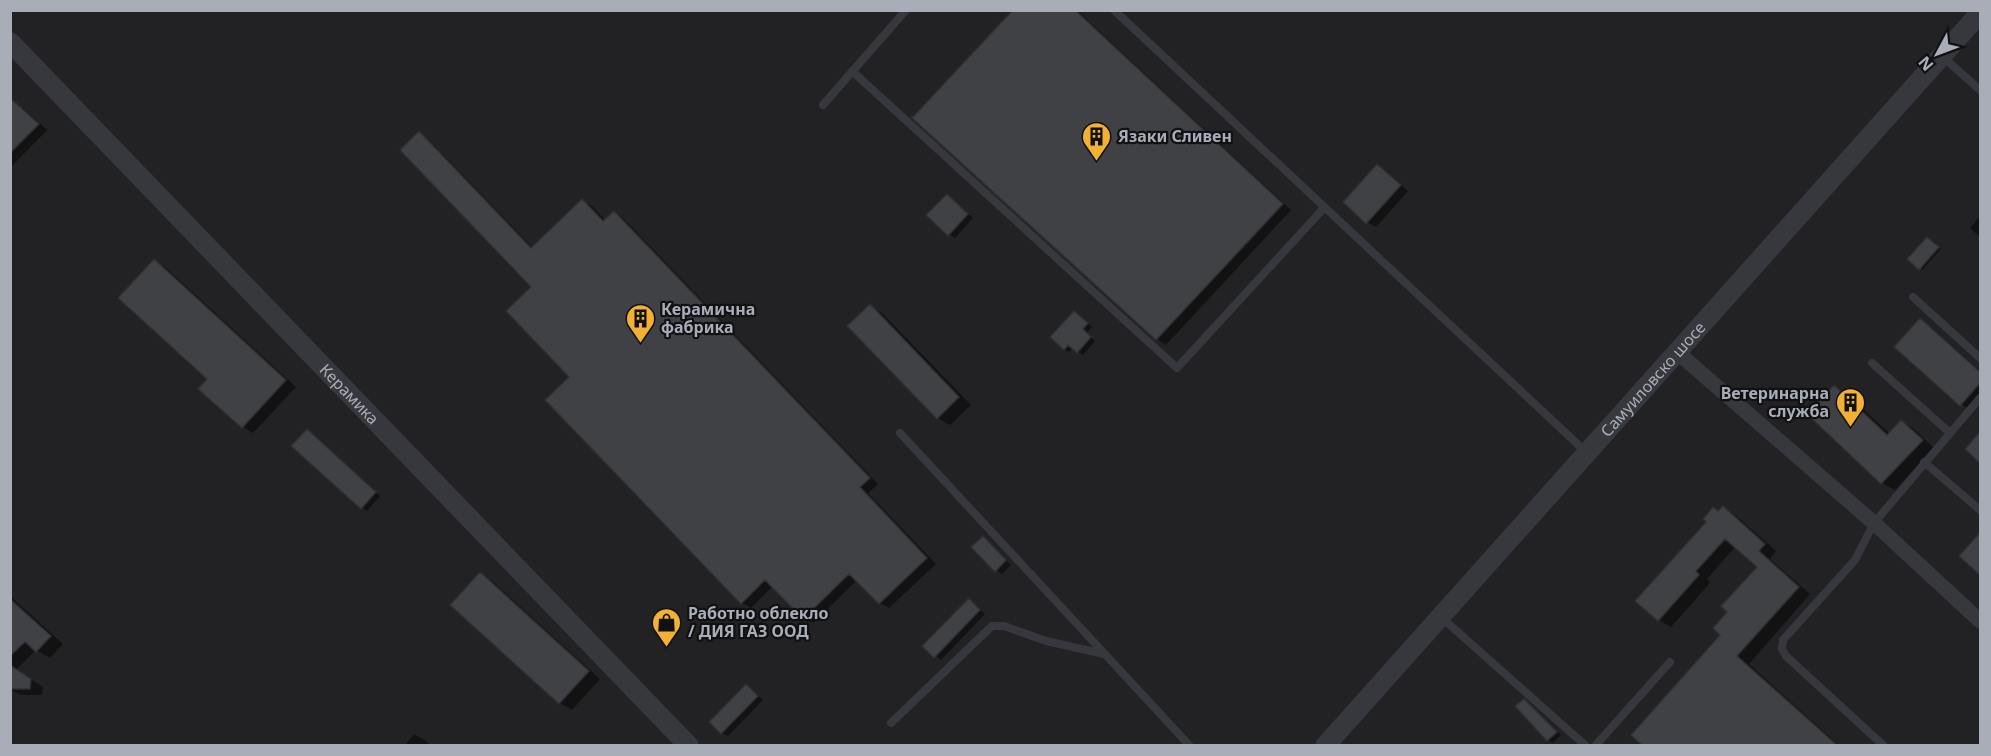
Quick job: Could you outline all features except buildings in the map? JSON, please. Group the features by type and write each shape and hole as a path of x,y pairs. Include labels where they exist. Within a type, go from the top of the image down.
{"street":[{"name":"Самуиловско шосе","path":"1325,746 1980,13"},
{"name":"Керамика","path":"10,42 689,746"},
{"path":"1677,352 1874,523 1980,621"}],"lane":[{"path":"823,105 906,10"},
{"path":"1114,10 1587,453"},
{"path":"1942,56 1980,90"},
{"path":"852,70 1177,368 1324,207"},
{"path":"1913,297 1980,358"},
{"path":"1872,363 1950,433"},
{"path":"1884,746 1786,656 1782,649 1784,640 1855,560 1874,523 1980,398"},
{"path":"900,433 1190,746"},
{"path":"1924,462 1980,510"},
{"path":"1441,616 1586,746"},
{"path":"891,723 992,626 1004,626 1046,641 1105,654"},
{"path":"1595,746 1670,662"}],"shaded area":[{"path":"11,11 1980,11 1980,745 11,745"}],"place":[{"name":"Язаки Сливен","path":"1097,162"},
{"name":"Керамична фабрика","path":"640,344"},
{"name":"Ветеринарна служба","path":"1850,428"},
{"name":"Работно облекло / ДИЯ ГАЗ ООД","path":"667,648"}]}
